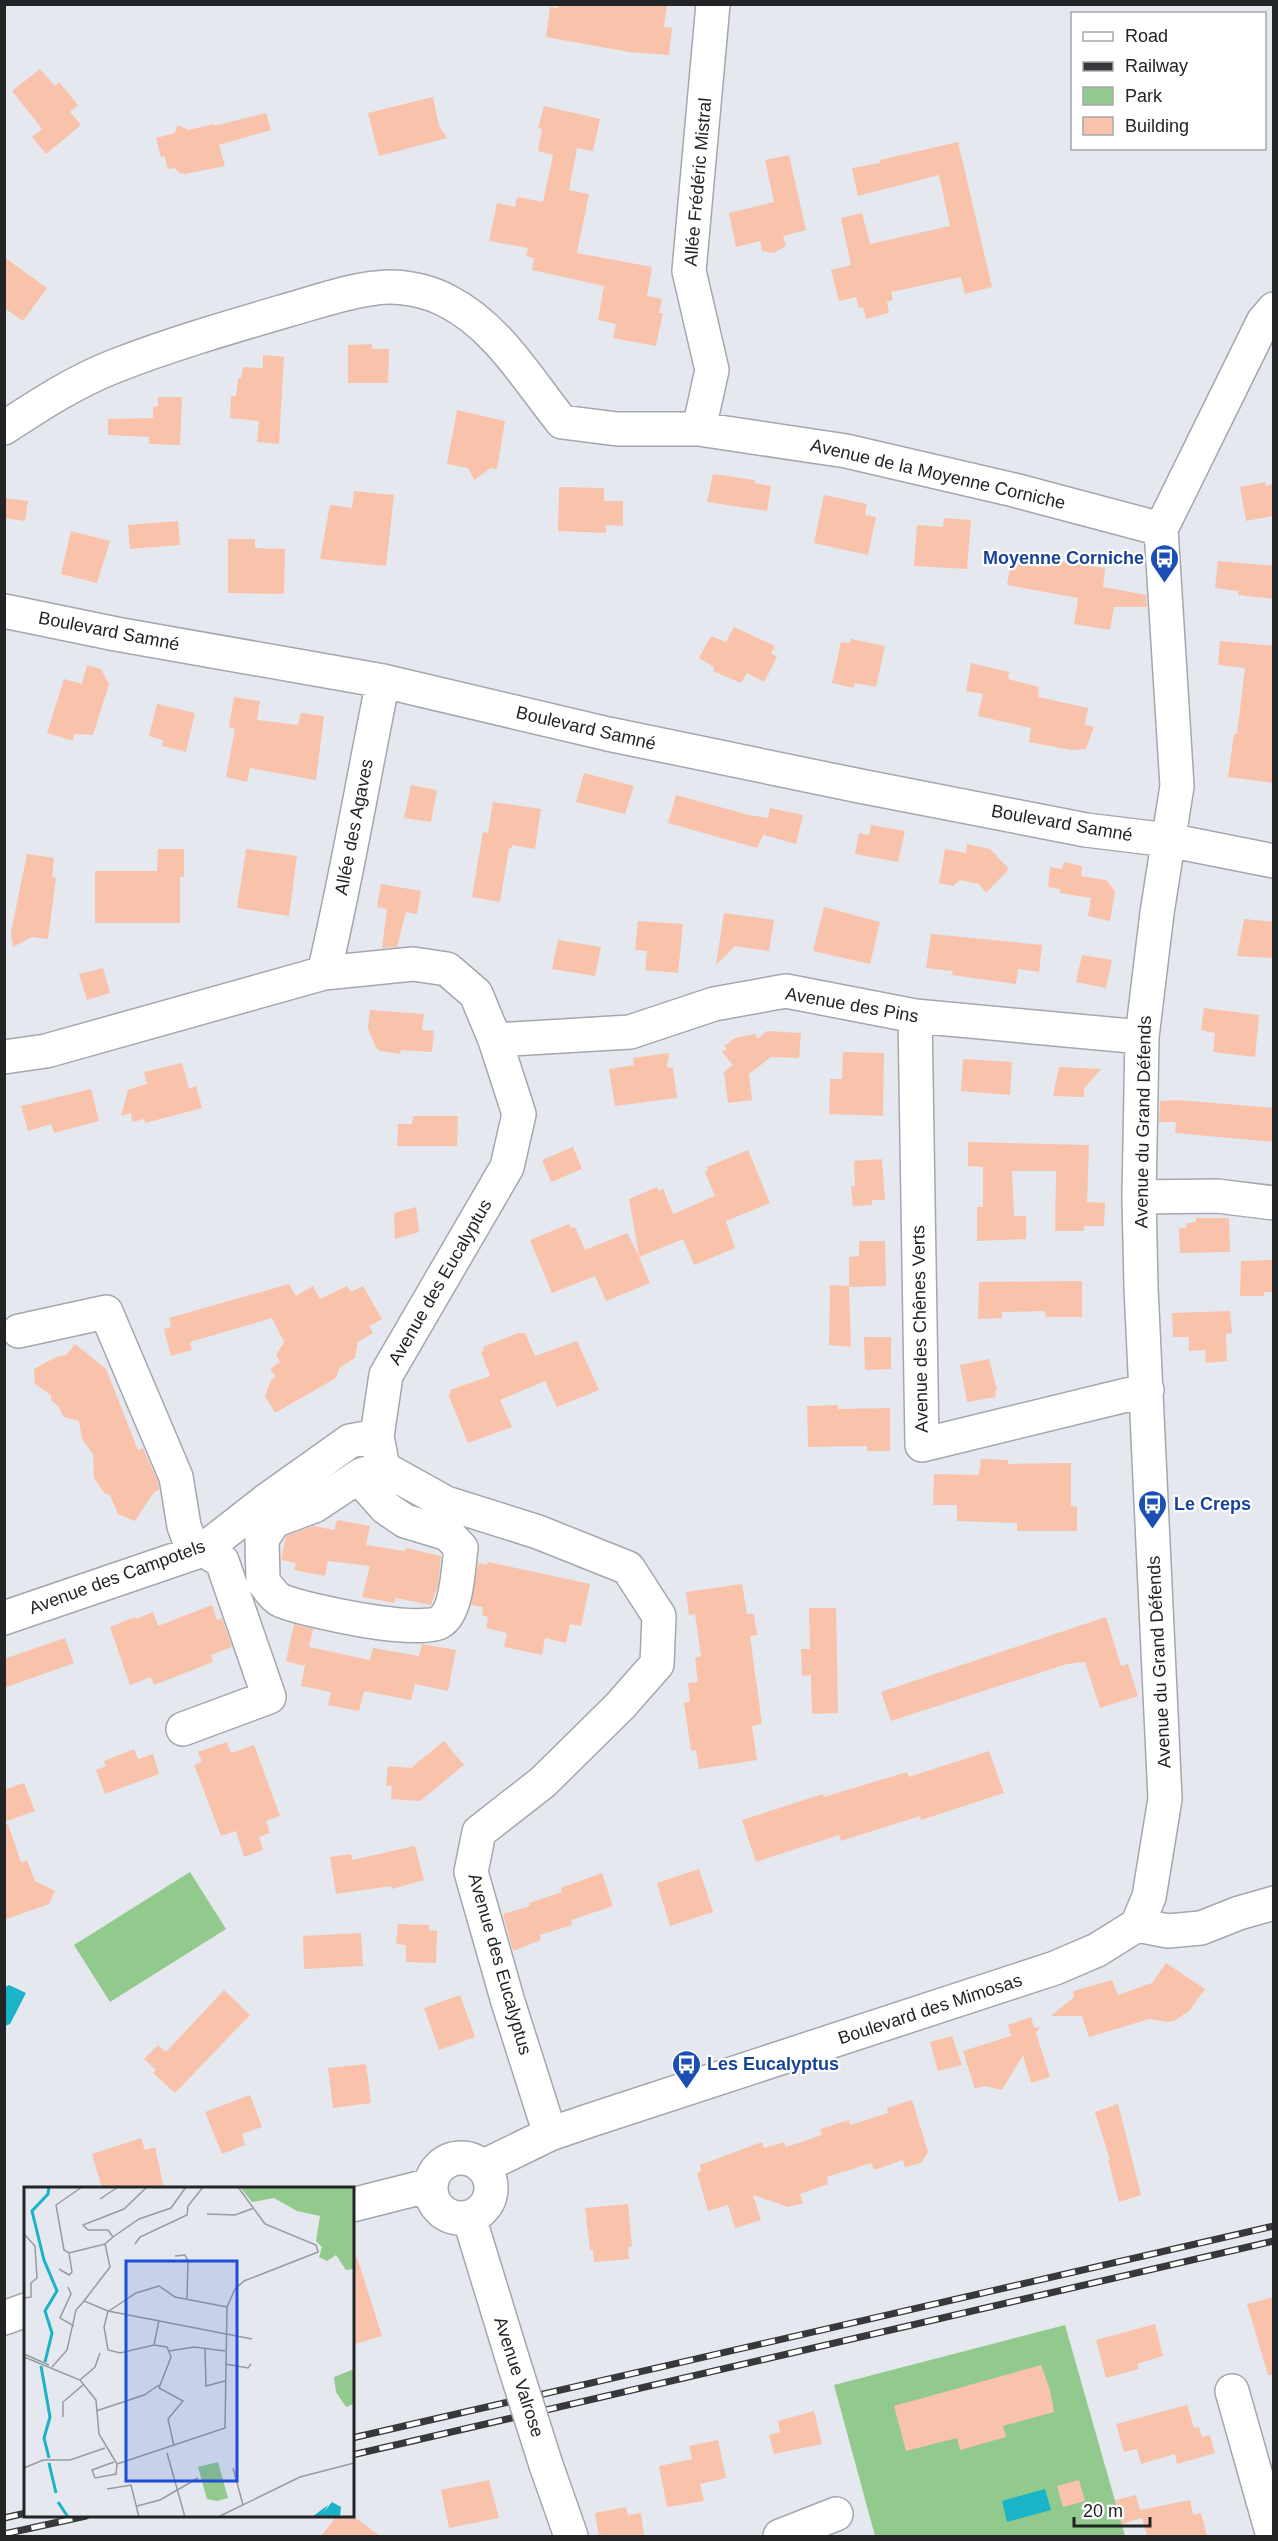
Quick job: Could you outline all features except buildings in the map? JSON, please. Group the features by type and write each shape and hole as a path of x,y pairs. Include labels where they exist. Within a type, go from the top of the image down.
{"street":[{"name":"Allée Frédéric Mistral","path":"699,429 712,370 689,272 713,4"},
{"name":"Avenue de la Moyenne Corniche","path":"4,428 44,402 114,366 237,325 356,291 401,288 445,299 477,320 491,333 562,422 616,429 699,429 846,451 1014,490 1161,529"},
{"name":"Avenue du Grand Défends","path":"1137,1925 1149,1897 1166,1799 1141,1287 1140,1197 1142,1037 1177,786 1161,529 1263,321 1274,309"},
{"name":"Boulevard Samné","path":"4,610 116,634 383,681 608,734 860,786 1086,830 1168,840 1274,861"},
{"name":"Allée des Agaves","path":"324,973 347,875 383,681"},
{"name":"Avenue des Eucalyptus","path":"4,1057 46,1051 324,973 413,963 447,969 476,994 495,1040 519,1114 507,1167 386,1375 372,1472 446,1503 538,1532 628,1568 659,1616 657,1664 620,1706 543,1782 479,1832 471,1872 508,2002 550,2134"},
{"name":"Avenue des Pins","path":"495,1040 630,1032 714,1004 786,991 915,1017 1142,1037"},
{"name":"Avenue des Chênes Verts","path":"915,1017 922,1445 1147,1390"},
{"path":"1140,1197 1217,1196 1274,1203"},
{"path":"19,1331 106,1312 128,1370 176,1477 184,1526 198,1551 222,1561 269,1697 183,1729"},
{"name":"Avenue des Campotels","path":"4,1618 198,1551 350,1441 377,1436"},
{"path":"372,1472 369,1489 386,1508 405,1521 448,1534 461,1548 453,1606 440,1622 416,1628 325,1613 279,1600 263,1581 262,1539 274,1521 314,1506 372,1472"},
{"path":"1137,1925 1168,1931 1201,1928 1239,1913 1274,1903"},
{"name":"Boulevard des Mimosas","path":"482,2167 550,2134 1055,1968 1097,1950 1137,1925"},
{"path":"455,2158 474,2161 482,2167 490,2182 490,2191 483,2207 469,2217 459,2218 441,2211 435,2204 431,2185 439,2168 455,2158"},
{"path":"354,2204 431,2185"},
{"name":"Avenue Valrose","path":"469,2217 514,2364 571,2536"},
{"path":"1232,2391 1273,2536"},
{"path":"780,2536 836,2514"}],"green space":[{"path":"190,1872 226,1929 110,2002 74,1945"},
{"path":"1065,2325 1125,2536 875,2536 834,2385"}],"water":[{"path":"9,1985 26,1993 10,2024 5,2026 5,1987"},
{"path":"1045,2489 1051,2510 1007,2522 1002,2501"}],"railway":[{"path":"354,2438 1274,2226"},
{"path":"354,2455 1274,2241"},
{"path":"4,2518 24,2513"},
{"path":"4,2534 81,2517"}],"place":[{"name":"Moyenne Corniche","path":"1165,584"},
{"name":"Le Creps","path":"1153,1530"},
{"name":"Les Eucalyptus","path":"686,2090"}]}
